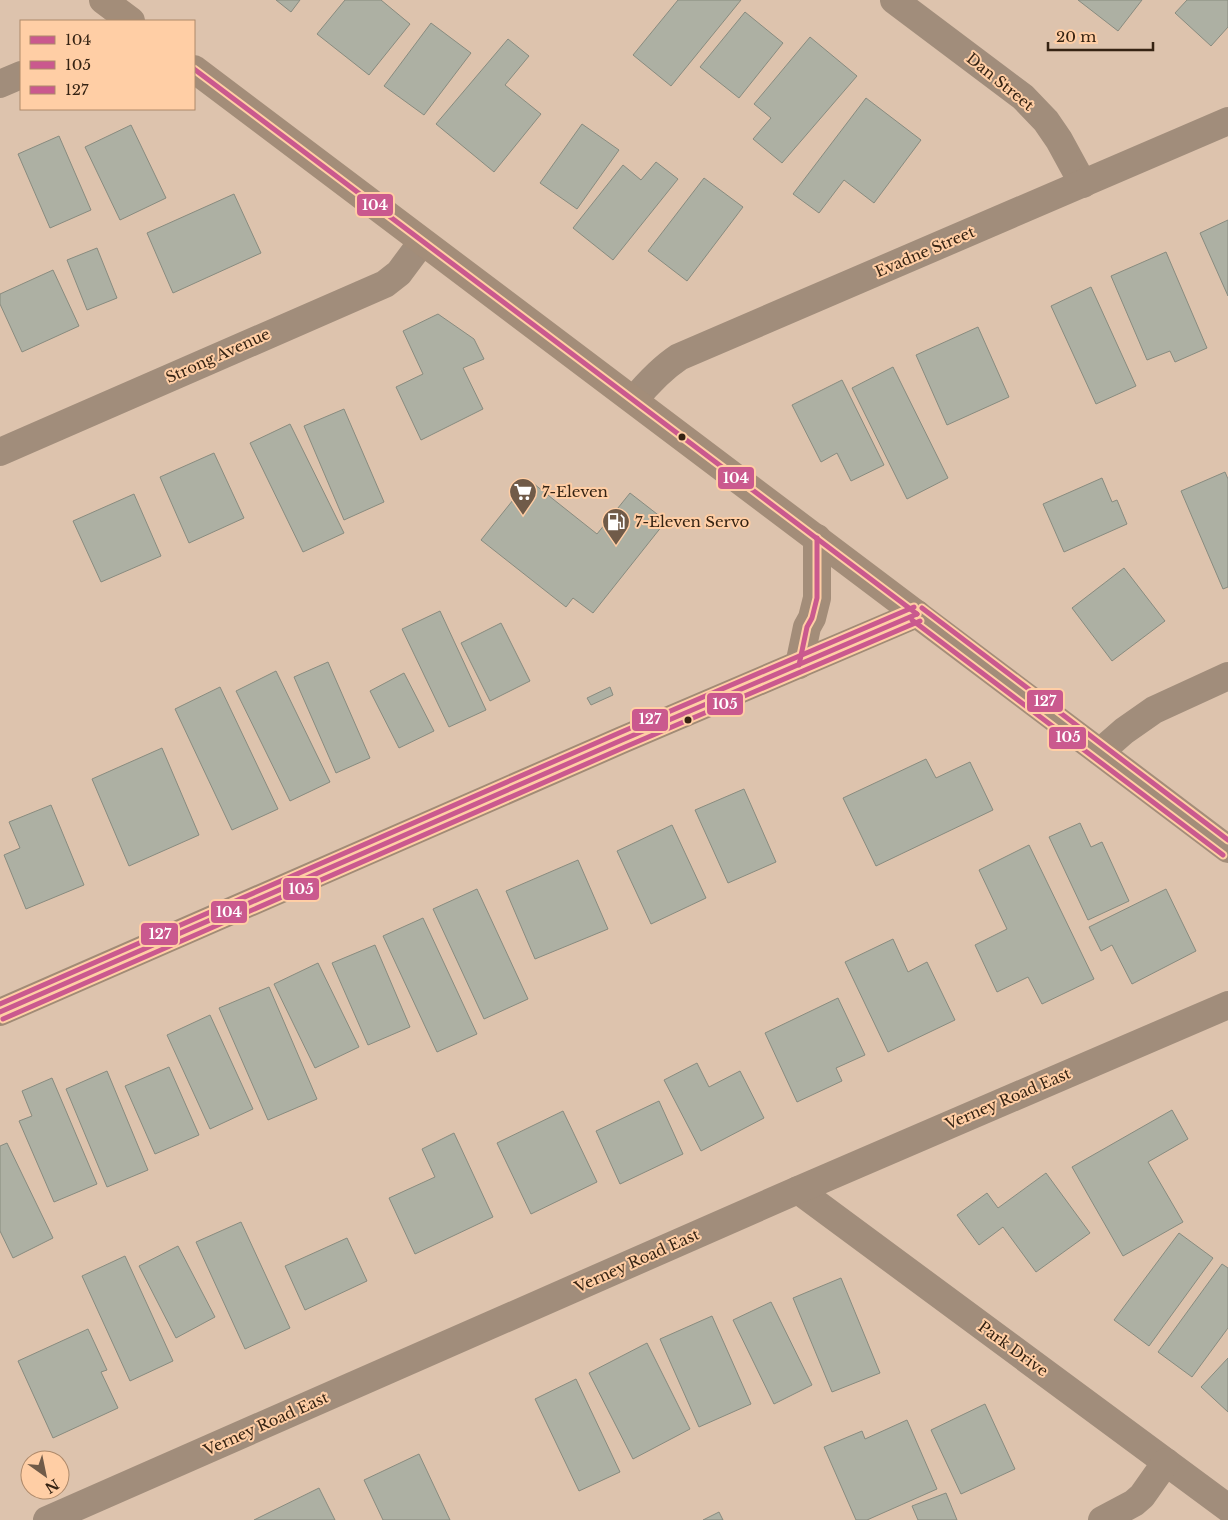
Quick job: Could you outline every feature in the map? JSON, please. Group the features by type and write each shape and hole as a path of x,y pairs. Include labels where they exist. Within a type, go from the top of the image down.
{"main road":[{"path":"195,70 1228,848"},
{"path":"799,665 807,627 812,618 817,598 817,538"},
{"path":"0,1012 622,740 917,614"}],"street":[{"name":"Dan Street","path":"894,0 1022,97 1046,121 1059,140 1083,184"},
{"path":"0,84 20,75"},
{"name":"Evadne Street","path":"634,400 664,367 679,357 1228,121"},
{"name":"Strong Avenue","path":"0,452 384,284 399,273 422,242"},
{"path":"1100,752 1124,730 1154,710 1228,676"},
{"name":"Verney Road East","path":"47,1520 798,1190 1228,1004"},
{"name":"Park Drive","path":"798,1190 1228,1508"},
{"path":"1102,1520 1134,1503 1142,1496 1166,1462"}],"building":[{"path":"276,0 300,0 291,12"},
{"path":"345,0 381,0 410,24 369,75 317,34"},
{"path":"678,0 741,0 671,86 633,55"},
{"path":"1078,0 1142,0 1118,31"},
{"path":"1187,0 1228,0 1228,27 1211,46 1175,13"},
{"path":"745,12 783,43 739,98 700,67"},
{"path":"431,23 471,53 424,115 384,86"},
{"path":"810,37 857,76 782,163 753,139 771,118 754,104"},
{"path":"508,39 529,56 505,85 541,114 494,172 436,124"},
{"path":"866,98 921,140 874,203 844,180 819,213 793,194"},
{"path":"582,124 619,150 577,209 540,183"},
{"path":"131,125 166,198 120,220 85,147"},
{"path":"59,136 91,210 50,228 18,154"},
{"path":"656,162 678,179 613,260 573,228 623,165 641,180"},
{"path":"704,178 743,207 687,281 648,251"},
{"path":"234,194 261,253 173,293 147,233"},
{"path":"1228,220 1228,296 1200,233"},
{"path":"97,248 117,298 87,310 67,260"},
{"path":"1166,252 1207,348 1175,362 1170,351 1147,360 1111,276"},
{"path":"53,270 79,326 22,352 0,304 0,294"},
{"path":"1091,287 1136,386 1096,404 1051,306"},
{"path":"438,314 474,339 484,359 463,368 483,409 421,440 396,387 423,374 403,331"},
{"path":"978,327 1009,397 947,425 916,355"},
{"path":"893,367 948,478 907,499 852,388"},
{"path":"842,380 884,465 851,481 837,453 821,462 792,405"},
{"path":"344,409 384,502 344,520 304,426"},
{"path":"290,424 344,533 303,552 250,443"},
{"path":"214,453 244,518 189,543 160,477"},
{"path":"1225,472 1228,479 1228,587 1223,589 1181,491"},
{"path":"1102,478 1112,502 1117,500 1127,524 1064,552 1043,504"},
{"path":"529,480 597,534 630,493 666,521 593,613 573,598 566,607 481,540"},
{"path":"134,494 161,556 101,582 73,521"},
{"path":"1124,568 1165,621 1112,661 1072,608"},
{"path":"440,611 486,710 449,727 402,629"},
{"path":"501,623 530,681 490,701 461,643"},
{"path":"328,662 370,758 336,773 294,677"},
{"path":"276,671 330,782 290,801 236,691"},
{"path":"404,673 434,731 399,748 370,691"},
{"path":"220,687 278,809 232,830 175,709"},
{"path":"610,687 613,695 591,705 587,698"},
{"path":"162,748 199,835 129,866 92,779"},
{"path":"926,759 936,778 970,762 993,810 876,866 843,798"},
{"path":"744,789 776,862 728,883 695,810"},
{"path":"51,805 84,885 26,909 4,855 20,848 9,822"},
{"path":"1080,823 1091,847 1102,842 1129,901 1088,920 1049,837"},
{"path":"672,825 706,898 651,924 617,851"},
{"path":"1029,845 1094,979 1042,1004 1028,977 997,992 975,945 1007,929 979,870"},
{"path":"578,860 608,929 535,959 506,891"},
{"path":"477,889 528,999 484,1019 433,909"},
{"path":"1166,889 1196,951 1132,984 1112,945 1101,951 1089,927"},
{"path":"423,918 477,1034 437,1052 383,936"},
{"path":"893,939 908,972 927,962 955,1020 888,1052 845,962"},
{"path":"375,945 410,1027 368,1045 332,963"},
{"path":"318,963 359,1047 315,1068 274,984"},
{"path":"269,987 317,1099 268,1120 219,1008"},
{"path":"838,998 865,1055 836,1068 842,1081 797,1102 765,1033"},
{"path":"210,1015 253,1109 210,1129 167,1035"},
{"path":"697,1063 709,1087 740,1071 764,1118 701,1151 664,1080"},
{"path":"169,1067 199,1135 155,1154 125,1086"},
{"path":"107,1071 148,1170 107,1187 66,1089"},
{"path":"52,1078 97,1184 54,1202 19,1121 32,1116 22,1091"},
{"path":"659,1101 683,1154 620,1184 596,1131"},
{"path":"1172,1110 1188,1139 1148,1162 1183,1222 1123,1256 1072,1167"},
{"path":"563,1111 597,1182 531,1214 497,1143"},
{"path":"454,1133 493,1217 415,1254 389,1198 435,1177 422,1149"},
{"path":"7,1143 53,1238 13,1258 0,1231 0,1146"},
{"path":"1046,1173 1090,1233 1036,1272 1003,1227 979,1245 957,1215 987,1193 998,1208"},
{"path":"241,1222 290,1328 245,1349 196,1242"},
{"path":"1179,1233 1213,1258 1149,1346 1114,1320"},
{"path":"347,1238 367,1281 305,1310 285,1266"},
{"path":"178,1246 215,1317 176,1338 139,1266"},
{"path":"125,1256 173,1361 130,1381 82,1276"},
{"path":"1222,1264 1228,1268 1228,1328 1192,1377 1158,1352"},
{"path":"841,1278 880,1373 832,1392 793,1298"},
{"path":"771,1302 812,1385 774,1404 733,1320"},
{"path":"712,1316 751,1404 699,1427 660,1339"},
{"path":"88,1329 107,1370 101,1372 118,1408 53,1438 18,1361"},
{"path":"647,1343 690,1429 633,1459 589,1373"},
{"path":"1228,1358 1228,1412 1201,1387"},
{"path":"576,1379 620,1472 579,1491 535,1399"},
{"path":"985,1404 1015,1469 961,1494 931,1430"},
{"path":"907,1420 937,1489 867,1520 856,1520 824,1447 862,1431 865,1439"},
{"path":"419,1454 450,1520 383,1520 364,1480"},
{"path":"319,1488 335,1520 254,1520"},
{"path":"946,1493 957,1520 918,1520 912,1506"},
{"path":"719,1512 723,1520 703,1520"}],"transit line":[{"name":"104","path":"195,70 917,614"},
{"name":"104","path":"799,665 807,627 812,618 817,598 817,538"},
{"name":"127","path":"0,1004 619,733 914,607"},
{"name":"127","path":"922,608 1228,840"},
{"name":"104","path":"0,1012 622,740 917,614"},
{"name":"105","path":"912,620 1223,855"},
{"name":"105","path":"3,1019 625,747 920,621"}],"place":[{"name":"7-Eleven","path":"523,516"},
{"name":"7-Eleven Servo","path":"616,546"}]}
